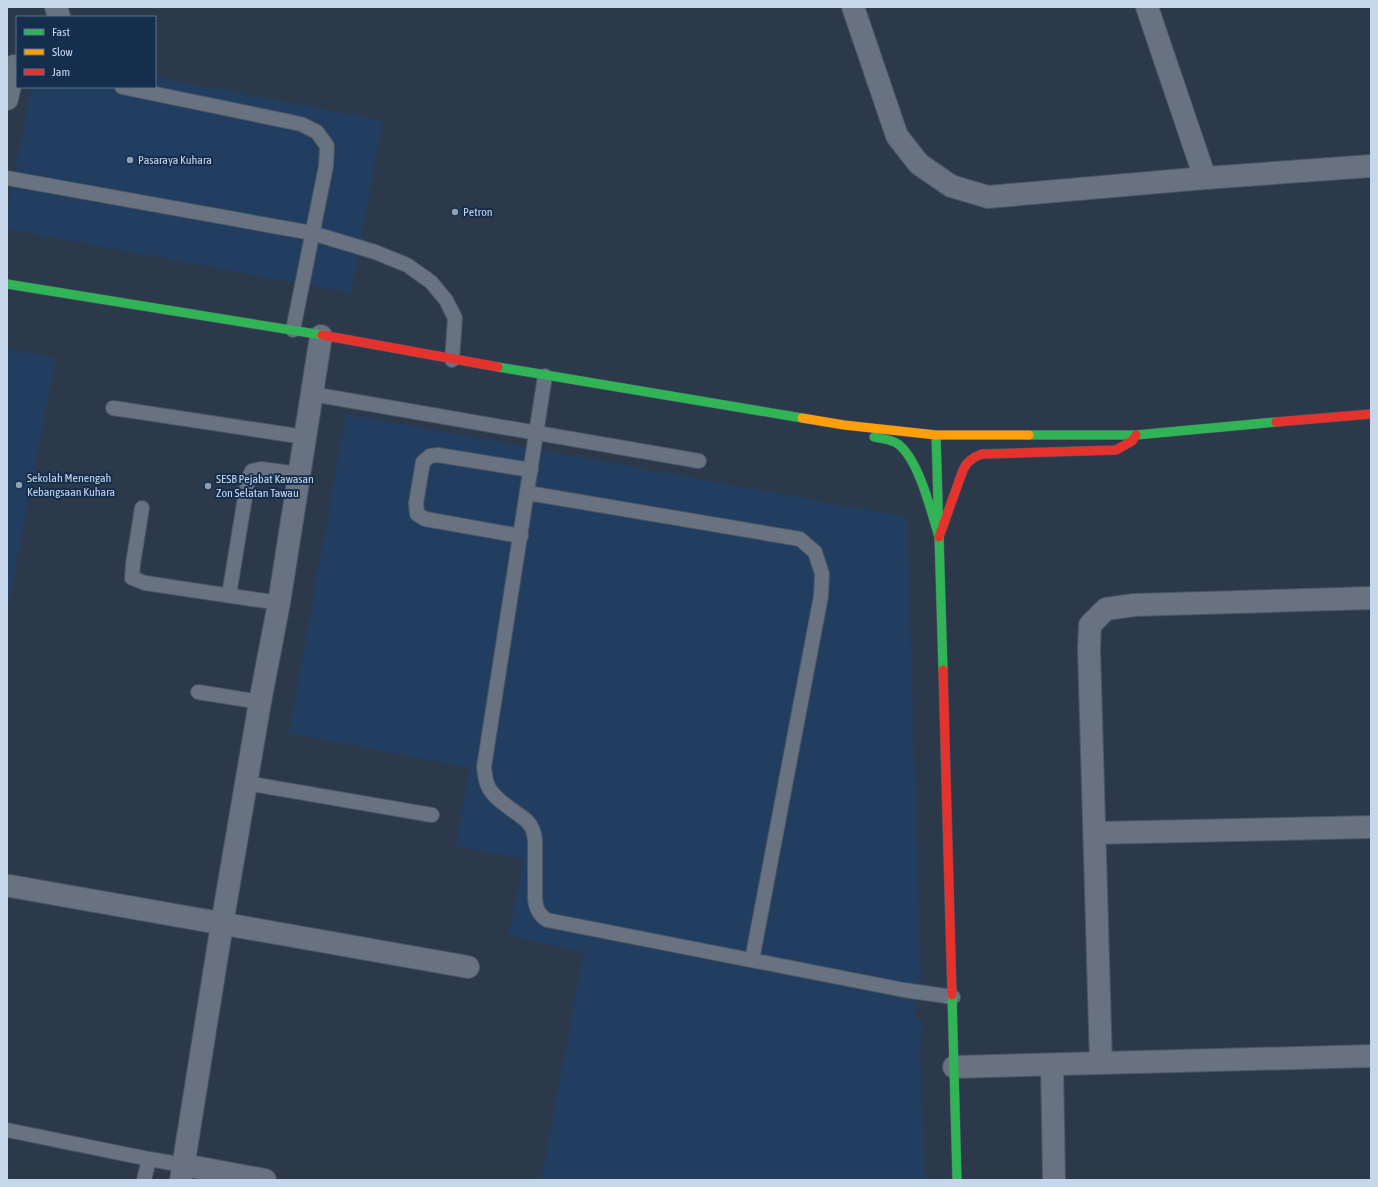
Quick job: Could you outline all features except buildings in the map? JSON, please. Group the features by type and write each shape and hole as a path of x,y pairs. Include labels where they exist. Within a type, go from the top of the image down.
{"main road":[{"path":"7,284 293,330 452,360 844,425 936,435 1136,434 1371,414"},
{"path":"844,425 858,435 891,440 899,444 908,453 916,468 939,537"},
{"path":"939,537 960,474 965,464 972,457 982,454 1116,450 1132,441 1136,434"},
{"path":"936,435 957,1180"}],"street":[{"path":"853,7 897,136 919,164 951,186 988,197 1205,178 1371,166"},
{"path":"1147,7 1205,178"},
{"path":"7,99 13,66"},
{"path":"265,1180 183,1173 222,924 260,702 279,602 321,336"},
{"path":"1101,1063 1089,649 1090,625 1106,609 1134,605 1371,598"},
{"path":"1095,833 1371,827"},
{"path":"10,886 468,967"},
{"path":"954,1067 1371,1056"},
{"path":"1052,1065 1054,1180"}],"lane":[{"path":"127,88 301,124 317,132 327,146 326,166 293,330"},
{"path":"7,178 312,233 375,252 407,265 432,282 446,300 455,318 452,360"},
{"path":"546,376 484,767 487,785 492,793 526,820 531,825 534,832 535,899 538,912 547,920 904,990 953,997"},
{"path":"312,394 699,461"},
{"path":"113,408 304,438"},
{"path":"521,536 425,519 417,514 416,503 423,462 430,456 438,454 531,470"},
{"path":"229,595 248,479 252,471 261,469 299,474"},
{"path":"528,493 800,540 815,552 822,574 821,596 752,960"},
{"path":"142,508 132,578 144,583 279,602"},
{"path":"198,692 260,702"},
{"path":"246,782 432,815"},
{"path":"7,1130 149,1159 183,1173"},
{"path":"144,1180 149,1159"}],"shaded area":[{"path":"156,77 383,120 351,293 7,229 7,215 31,88 156,88"},
{"name":"Sekolah Menengah Kebangsaan Kuhara","path":"7,349 56,358 7,613"},
{"path":"346,414 907,517 921,976 914,1016 923,1023 920,1051 925,1180 541,1180 584,952 509,936 523,859 456,846 470,768 289,733"}],"traffic: fast":[{"path":"7,284 322,335"},
{"path":"498,367 802,418"},
{"path":"1029,435 1136,435 1276,422"},
{"path":"936,435 943,670"},
{"path":"874,437 895,442 912,462 928,500 939,537"},
{"path":"952,995 957,1180"}],"traffic: slow":[{"path":"802,418 844,425 936,435 1029,435"}],"traffic: jam":[{"path":"322,335 498,367"},
{"path":"1276,422 1371,414"},
{"path":"939,537 963,470 968,462 976,456 982,454 1116,450 1132,441 1136,435"},
{"path":"943,670 952,995"}],"place":[{"name":"Pasaraya Kuhara","path":"130,160"},
{"name":"Petron","path":"455,212"},
{"name":"Sekolah Menengah Kebangsaan Kuhara","path":"19,485"},
{"name":"SESB Pejabat Kawasan Zon Selatan Tawau","path":"208,486"}]}
